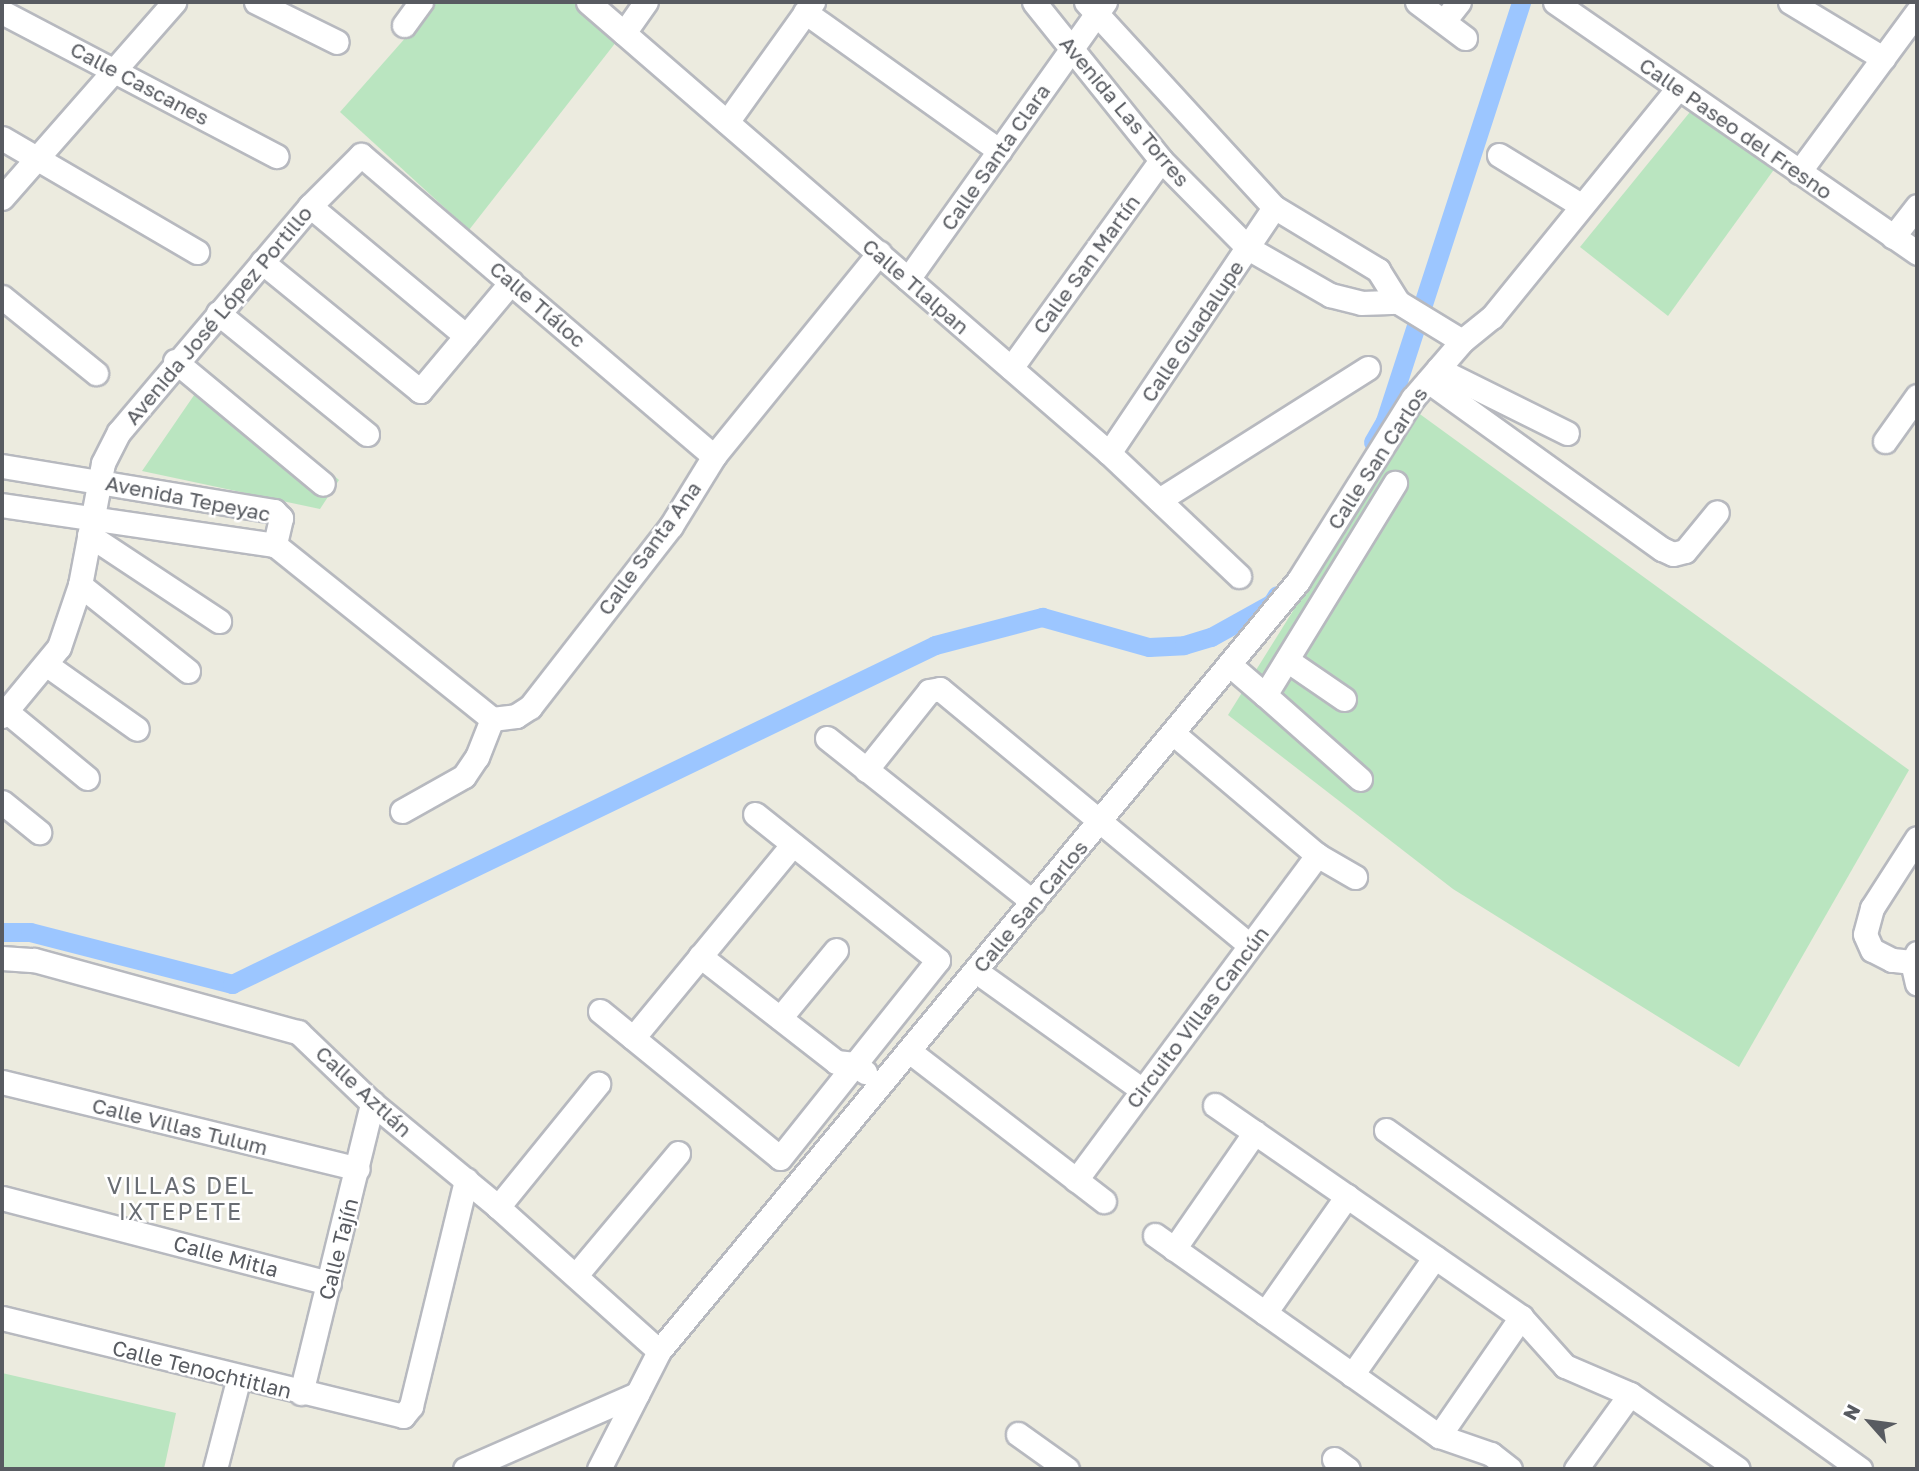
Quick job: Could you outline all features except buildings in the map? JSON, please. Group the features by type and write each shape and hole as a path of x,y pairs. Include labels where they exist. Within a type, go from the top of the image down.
{"street":[{"path":"2,198 173,2"},
{"path":"256,2 337,42"},
{"path":"404,25 421,2"},
{"name":"Calle Tlalpan","path":"588,2 1109,453 1239,576"},
{"path":"624,33 646,2"},
{"name":"Avenida Las Torres","path":"1034,2 1073,47 1161,160 1248,248 1330,295 1361,303 1406,307"},
{"path":"1417,2 1465,38"},
{"path":"1444,21 1459,2"},
{"name":"Calle Paseo del Fresno","path":"1555,2 1917,253"},
{"path":"1790,2 1883,58"},
{"name":"Avenida Las Torres","path":"1096,6 1274,207 1378,270 1406,307 1462,341"},
{"name":"Calle Santa Clara","path":"908,279 1073,47 1096,6"},
{"path":"727,122 809,7 1000,151"},
{"name":"Calle Cascanes","path":"2,12 116,69 276,156"},
{"path":"1799,172 1917,12"},
{"name":"Calle San Carlos","path":"599,1469 659,1351 874,1093 916,1056 984,978 1033,902 1298,581 1433,375 1462,341 1492,317 1579,204 1678,89"},
{"path":"2,138 197,252"},
{"name":"Avenida José López Portillo","path":"4,713 47,665 59,647 80,585 99,480 118,432 175,361 310,206 361,155"},
{"name":"Calle Tláloc","path":"361,155 714,456"},
{"path":"1499,155 1579,204"},
{"name":"Calle San Martín","path":"1011,368 1161,160"},
{"path":"310,206 466,336"},
{"path":"1894,237 1917,206"},
{"name":"Calle Guadalupe","path":"1109,453 1274,207"},
{"name":"Calle Santa Ana","path":"492,719 516,716 530,707 671,526 714,456 879,253"},
{"path":"261,262 420,391 511,282"},
{"path":"1361,303 1378,270"},
{"path":"2,297 96,373"},
{"path":"218,313 367,434"},
{"path":"175,361 323,484"},
{"path":"1159,500 1368,368"},
{"path":"1433,375 1567,433"},
{"path":"1433,375 1661,549 1673,554 1685,551 1717,512"},
{"path":"1885,441 1917,396"},
{"name":"Avenida Tepeyac","path":"2,466 274,511 281,518 275,545 90,527 2,505"},
{"path":"1265,695 1395,483"},
{"path":"90,527 219,621"},
{"path":"275,545 492,719 477,757 464,776 402,811"},
{"path":"80,585 188,671"},
{"path":"1287,660 1344,699"},
{"path":"47,665 137,729"},
{"path":"1230,665 1360,779"},
{"path":"866,769 929,691 937,688 1250,945"},
{"path":"4,713 87,778"},
{"path":"1174,734 1317,855 1355,877"},
{"path":"827,738 1033,902"},
{"path":"2,802 39,832"},
{"path":"600,1011 780,1158 844,1069 938,960 755,814"},
{"path":"1916,966 1892,960 1872,950 1865,934 1872,908 1917,838"},
{"path":"633,1038 793,844"},
{"name":"Circuito Villas Cancún","path":"1076,1180 1317,855"},
{"path":"780,1018 836,950"},
{"path":"700,956 874,1093"},
{"name":"Calle Aztlán","path":"2,958 34,960 283,1026 310,1041 372,1103 498,1207 659,1351"},
{"path":"984,978 1142,1090"},
{"path":"916,1056 1104,1201"},
{"name":"Calle Villas Tulum","path":"2,1083 358,1170"},
{"path":"498,1207 598,1084"},
{"name":"Calle Tajín","path":"301,1394 358,1170 372,1103"},
{"path":"1215,1105 1521,1317 1565,1366 1630,1394 1712,1462 1738,1469"},
{"path":"1386,1130 1860,1469"},
{"path":"1174,1249 1255,1132"},
{"path":"576,1275 678,1153"},
{"name":"Calle Tenochtitlan","path":"2,1318 301,1394 403,1416 411,1406 466,1180"},
{"path":"1265,1313 1347,1196"},
{"name":"Calle Mitla","path":"2,1198 329,1283"},
{"path":"1155,1235 1439,1436 1491,1454 1510,1469"},
{"path":"1352,1375 1435,1257"},
{"path":"1439,1436 1521,1317"},
{"path":"215,1469 239,1377"},
{"path":"465,1469 637,1394"},
{"path":"1576,1469 1630,1394"},
{"path":"1018,1434 1067,1469"}],"green space":[{"path":"437,2 577,2 620,37 469,230 340,112"},
{"path":"1694,107 1778,164 1668,316 1580,247"},
{"path":"210,372 339,480 320,509 142,471"},
{"path":"1417,412 1909,770 1739,1067 1453,889 1228,715"},
{"path":"2,1373 176,1413 164,1469 2,1469"}],"waterway":[{"path":"1373,442 1385,421 1521,2"},
{"path":"2,932 30,932 232,984 935,645 1042,617 1149,647 1184,645 1211,637 1272,603 1277,595"}],"district":[{"name":"VILLAS DEL IXTEPETE","path":"181,1198"}]}
